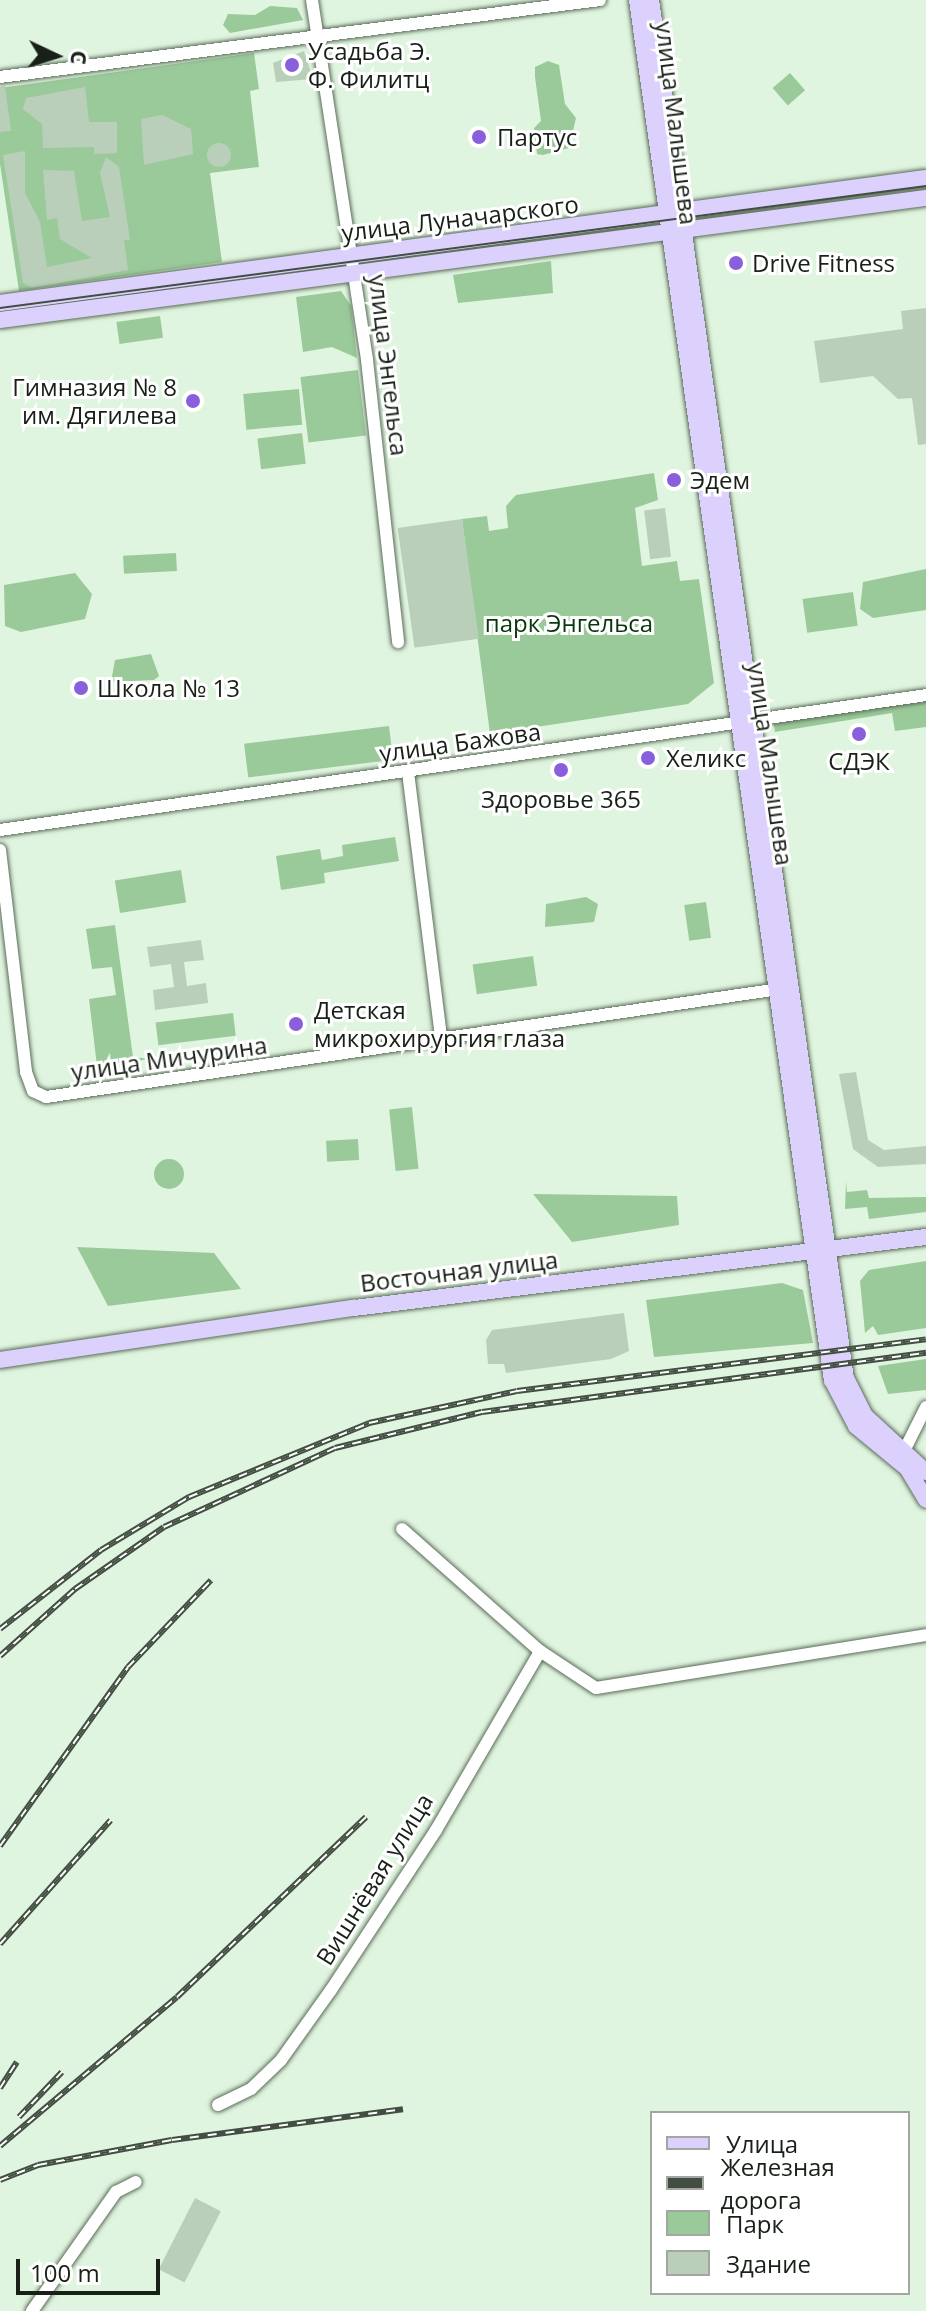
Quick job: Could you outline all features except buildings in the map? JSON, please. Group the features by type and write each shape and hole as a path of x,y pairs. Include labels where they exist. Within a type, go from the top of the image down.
{"main road":[{"name":"улица Малышева","path":"637,0 672,214"},
{"name":"улица Малышева","path":"651,0 674,234 821,1250 837,1398 856,1426 914,1475 926,1500"},
{"name":"улица Луначарского","path":"0,303 926,178"},
{"name":"улица Луначарского","path":"0,320 355,277 926,198"},
{"name":"улица Малышева","path":"746,720 779,989 821,1250 850,1394 926,1472"},
{"name":"Восточная улица","path":"0,1360 354,1308 926,1237"}],"street":[{"name":"улица Энгельса","path":"312,0 353,256 398,642"},
{"path":"0,77 600,0"},
{"name":"улица Бажова","path":"0,830 926,695"},
{"path":"408,772 441,1038"},
{"name":"улица Мичурина","path":"0,850 26,1072 39,1095 779,989"},
{"path":"905,1449 926,1407"},
{"path":"402,1529 540,1651 583,1683 607,1689 926,1635"},
{"name":"Вишнёвая улица","path":"218,2105 251,2089 281,2060 331,1990 436,1830 540,1651"},
{"path":"32,2311 116,2192 136,2182"}],"green space":[{"path":"270,6 297,8 303,20 230,33 223,25 228,14 255,15"},
{"path":"254,53 259,89 250,91 259,167 210,173 222,262 19,291 0,164 0,88"},
{"path":"548,61 559,65 565,104 576,118 569,148 543,155 537,154 534,128 541,121 535,67"},
{"path":"790,73 805,90 788,105 773,88"},
{"path":"551,261 553,293 458,303 453,275"},
{"path":"341,291 351,306 357,358 332,347 303,352 296,297"},
{"path":"160,316 163,338 119,344 116,322"},
{"path":"358,370 366,436 308,443 300,377"},
{"path":"299,389 302,425 246,430 243,394"},
{"path":"302,433 306,464 261,469 257,438"},
{"name":"парк Энгельса","path":"654,473 658,500 635,508 642,566 677,561 680,581 699,579 714,683 688,704 490,734 462,519 487,516 489,531 508,528 506,506 516,495"},
{"path":"176,553 177,571 124,574 123,556"},
{"path":"926,569 926,610 873,618 860,609 863,582"},
{"path":"75,573 92,594 85,619 21,632 5,626 4,585"},
{"path":"853,592 858,626 807,633 802,599"},
{"path":"151,654 159,676 154,680 111,682 115,660"},
{"path":"926,701 926,727 895,731 892,713 775,732 774,723"},
{"path":"389,726 393,760 248,778 244,744"},
{"path":"395,837 399,861 324,873 325,883 281,890 276,856 320,849 322,860 343,856 342,845"},
{"path":"181,870 186,903 120,913 115,880"},
{"path":"586,897 598,904 594,922 545,927 546,904"},
{"path":"706,902 711,938 689,941 684,905"},
{"path":"115,925 133,1057 150,1059 97,1066 89,999 116,995 112,967 92,969 86,929"},
{"path":"533,956 537,986 477,994 473,964"},
{"path":"233,1013 236,1036 158,1045 156,1023"},
{"path":"412,1107 418,1169 396,1171 389,1109"},
{"path":"358,1139 359,1160 327,1162 326,1141"},
{"path":"169,1159 175,1160 183,1168 183,1180 175,1188 169,1189 163,1188 155,1180 154,1174 155,1168 163,1160"},
{"path":"846,1181 847,1192 867,1190 869,1198 926,1197 926,1212 869,1219 867,1207 845,1209"},
{"path":"533,1194 677,1196 679,1225 572,1242"},
{"path":"77,1247 214,1253 241,1289 108,1306"},
{"path":"926,1261 926,1328 878,1335 873,1326 865,1333 860,1281 869,1270"},
{"path":"782,1283 803,1290 813,1343 654,1357 646,1300"},
{"path":"926,1359 926,1390 888,1394 878,1366"}],"tram line":[{"path":"0,308 926,186"}],"railway":[{"path":"0,1629 101,1550 189,1497 369,1423 517,1391 926,1339"},
{"path":"0,1656 75,1589 164,1527 335,1448 482,1412 926,1353"},
{"path":"0,1846 128,1667 211,1580"},
{"path":"0,2146 177,1997 366,1817"},
{"path":"0,1944 111,1820"},
{"path":"0,2088 17,2062"},
{"path":"19,2117 62,2072"},
{"path":"0,2180 38,2165 172,2140 403,2109"}],"place":[{"name":"Усадьба Э. Ф. Филитц","path":"292,65"},
{"name":"Партус","path":"479,137"},
{"name":"Drive Fitness","path":"736,263"},
{"name":"Гимназия № 8 им. Дягилева","path":"193,401"},
{"name":"Эдем","path":"674,480"},
{"name":"Школа № 13","path":"81,688"},
{"name":"СДЭК","path":"859,734"},
{"name":"Хеликс","path":"648,758"},
{"name":"Здоровье 365","path":"561,770"},
{"name":"Детская микрохирургия глаза","path":"296,1024"}]}
